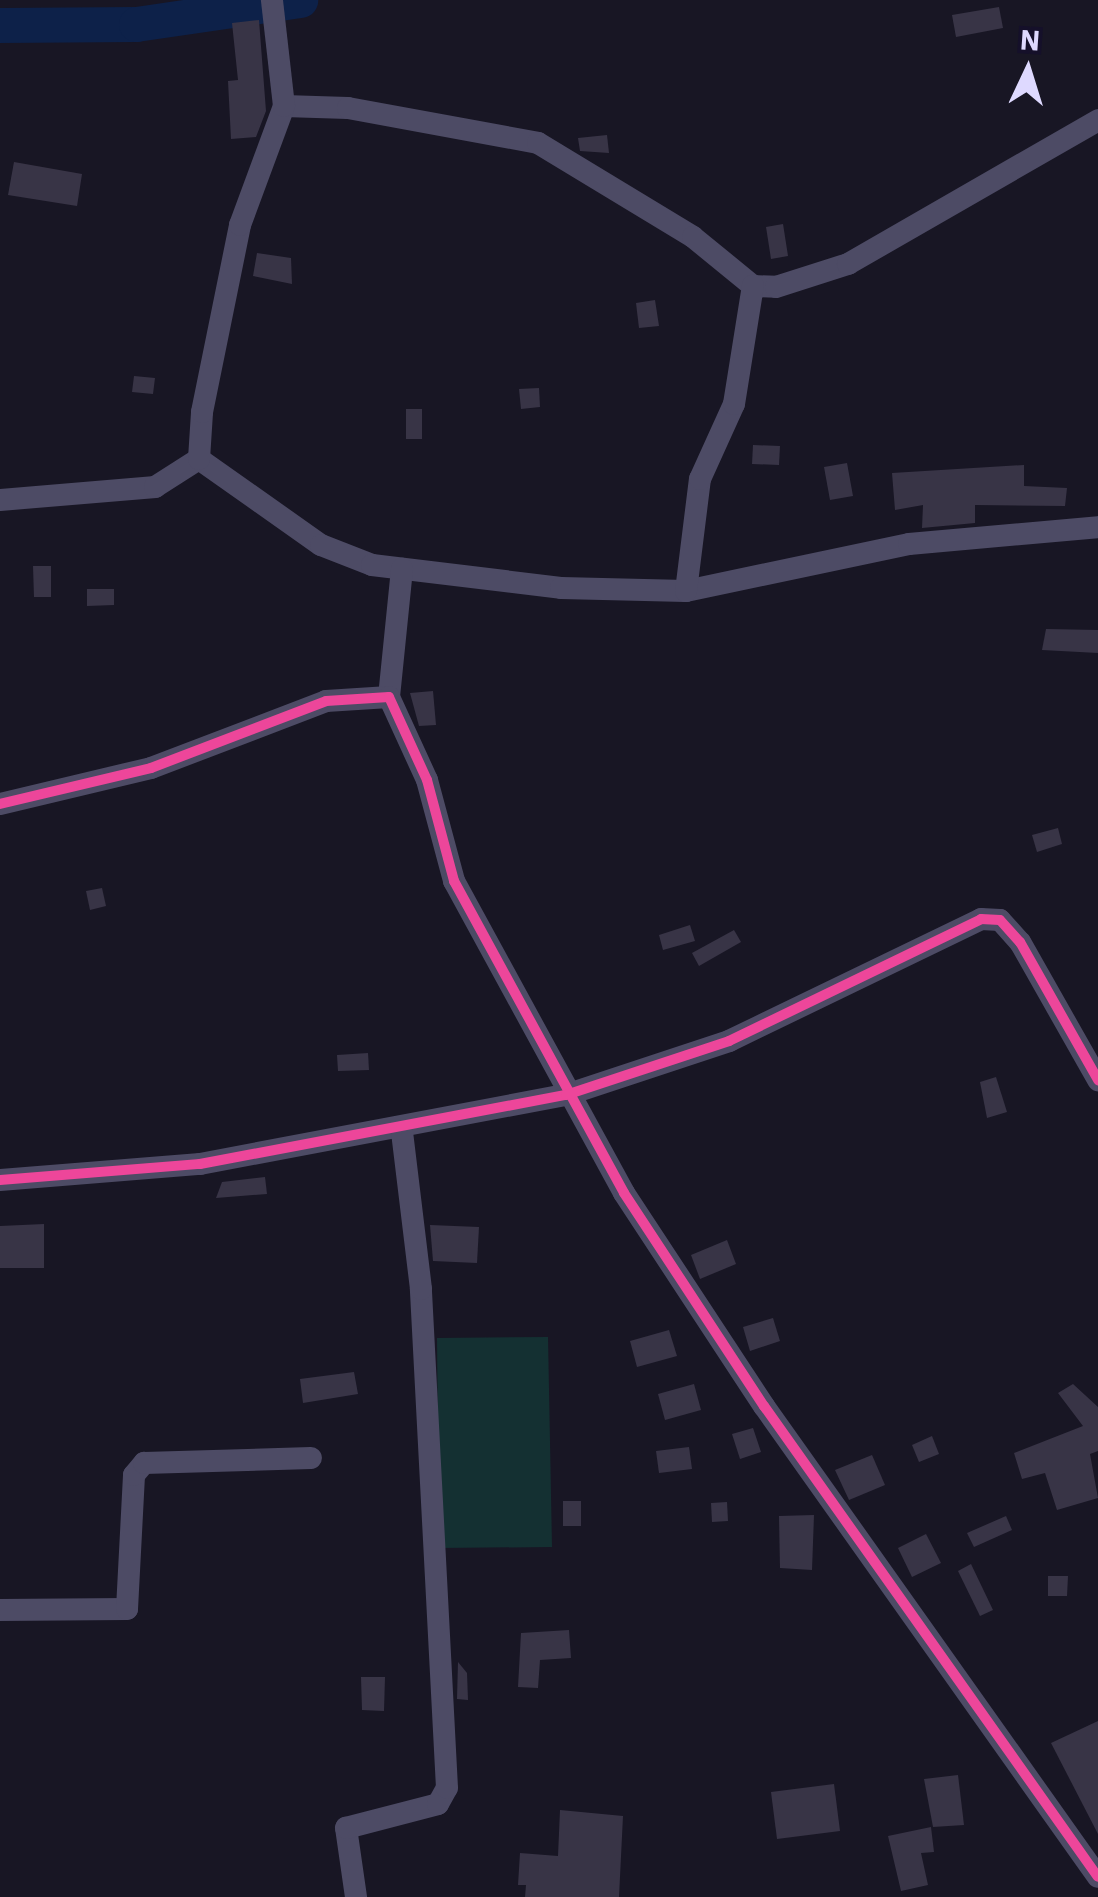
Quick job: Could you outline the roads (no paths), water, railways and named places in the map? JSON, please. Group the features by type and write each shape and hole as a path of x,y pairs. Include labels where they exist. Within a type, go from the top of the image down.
{"street":[{"path":"0,500 155,487 199,459 240,225 284,106 272,30 272,0"},
{"path":"284,106 348,108 538,143 694,237 753,286 776,287 848,264 1098,120"},
{"path":"686,591 700,479 734,404 753,286"},
{"path":"199,459 321,545 402,569 561,588 686,591 909,544 1098,527"},
{"path":"402,569 389,697 427,780 454,881 566,1095 764,1406 1098,1877"},
{"path":"0,804 151,768 326,701 389,697"},
{"path":"0,1180 200,1164 402,1130 566,1095 730,1041 981,918 1000,920 1020,942 1098,1080"},
{"path":"356,1897 346,1828 438,1804 448,1788 420,1289 402,1130"},
{"path":"0,1610 127,1609 134,1475 144,1463 311,1458"}],"waterway":[{"path":"0,25 136,24 300,0"}]}
